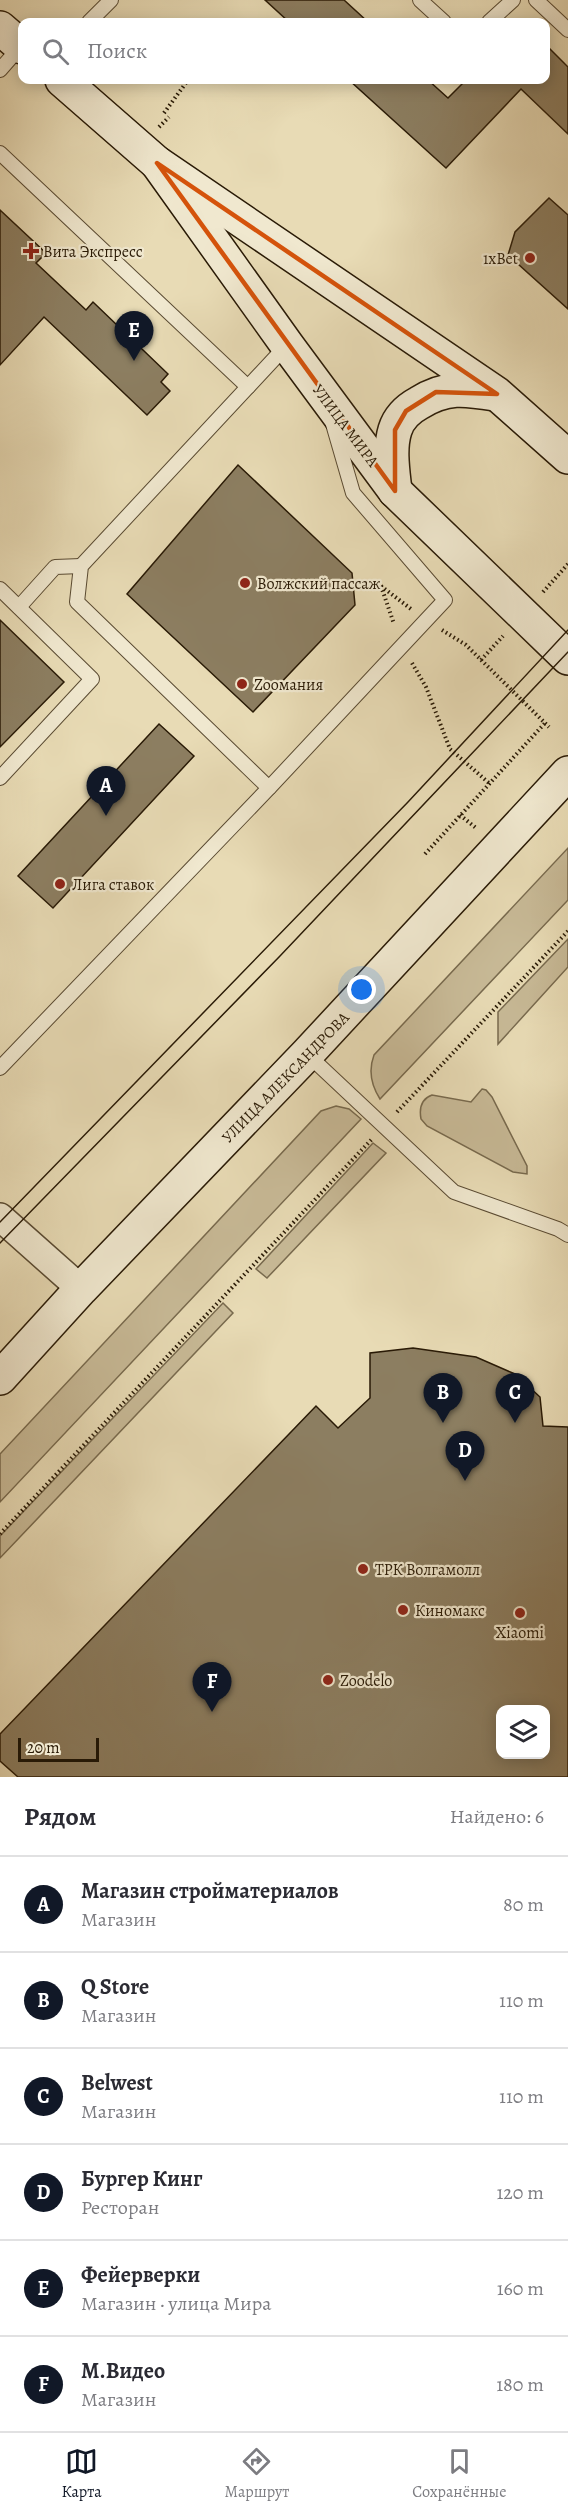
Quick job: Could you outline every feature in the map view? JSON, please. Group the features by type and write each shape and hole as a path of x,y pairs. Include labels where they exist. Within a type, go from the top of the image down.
{"street":[{"name":"УЛИЦА МИРА","path":"67,84 157,163 497,394 568,458"},
{"name":"УЛИЦА МИРА","path":"157,163 395,491 568,658"},
{"path":"395,491 392,458 395,430 406,411 436,392 468,390 497,394"},
{"name":"УЛИЦА АЛЕКСАНДРОВА","path":"0,1378 81,1289 307,1054 568,773"},
{"path":"0,1217 81,1289"}],"lane":[{"path":"93,18 111,0"},
{"path":"420,0 440,18"},
{"path":"493,18 513,0"},
{"path":"536,0 568,30"},
{"path":"0,70 15,40"},
{"path":"0,153 248,387"},
{"path":"269,788 77,602 81,566 287,345"},
{"path":"0,1068 269,788 445,600 353,494 325,397"},
{"path":"19,607 55,567 81,566"},
{"path":"0,589 92,679 0,778"},
{"path":"307,1054 454,1192 558,1229 568,1235"}],"path":[{"path":"164,112 185,84"},
{"path":"538,597 568,564"},
{"path":"489,783 450,749 426,687 402,646 381,586 426,620 466,645 549,727"},
{"path":"481,660 511,628"},
{"path":"425,854 544,723"},
{"path":"0,1534 568,931"}],"highlighted area":[{"path":"157,163 497,394 436,392 406,411 395,430 395,491"}],"shaded area":[{"path":"568,848 568,900 380,1099 371,1078 374,1055"},
{"path":"568,939 568,967 498,1044 498,1012"},
{"path":"482,1089 492,1097 527,1166 527,1174 513,1172 427,1126 421,1119 422,1104 432,1095 471,1102"},
{"path":"336,1106 349,1109 361,1119 0,1502 0,1454 321,1111"},
{"path":"373,1143 386,1153 267,1278 256,1269"},
{"path":"223,1303 233,1313 0,1558 0,1536"}],"building":[{"path":"265,0 344,0 364,18 285,18"},
{"path":"550,49 568,67 568,134 521,89 446,168 353,84 432,84 448,98 462,84 550,84"},
{"path":"549,198 568,215 568,309 508,255 515,232"},
{"path":"0,210 46,253 36,263 86,310 93,302 168,374 161,382 170,391 147,415 44,317 0,365"},
{"name":"Волжский пассаж","path":"238,465 352,573 355,605 253,712 127,594"},
{"path":"0,620 64,682 0,747"},
{"path":"159,724 194,756 53,908 18,876"},
{"name":"ТРК Волгамолл","path":"413,1348 476,1357 515,1374 540,1397 543,1426 568,1427 568,1777 18,1777 0,1761 0,1734 316,1406 338,1428 370,1398 370,1353"}],"tram line":[{"path":"0,1222 408,802 568,630"},
{"path":"0,1243 280,956 568,652"}],"place":[{"name":"Вита Экспресс","path":"31,251"},
{"name":"1xBet","path":"530,258"},
{"name":"Фейерверки","path":"134,361"},
{"name":"Волжский пассаж","path":"245,583"},
{"name":"Zooмания","path":"242,684"},
{"name":"Магазин стройматериалов","path":"106,816"},
{"name":"Лига ставок","path":"60,884"},
{"name":"Q Store","path":"443,1423"},
{"name":"Belwest","path":"515,1423"},
{"name":"Бургер Кинг","path":"465,1481"},
{"name":"ТРК Волгамолл","path":"363,1569"},
{"name":"Киномакс","path":"403,1610"},
{"name":"Xiaomi","path":"520,1613"},
{"name":"Zoodelo","path":"328,1680"},
{"name":"М.Видео","path":"212,1712"}]}
